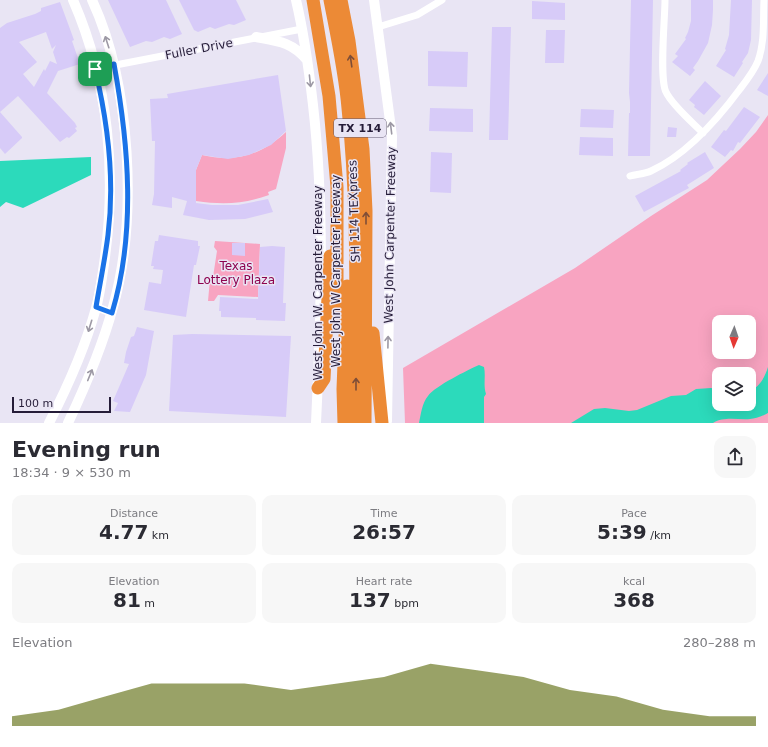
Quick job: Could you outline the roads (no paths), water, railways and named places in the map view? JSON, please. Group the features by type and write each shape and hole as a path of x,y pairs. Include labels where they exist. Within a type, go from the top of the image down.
{"highway":[{"name":"West John W Carpenter Freeway","path":"313,0 329,96 337,187 338,270 335,423"},
{"name":"SH 114 TEXpress","path":"322,0 333,52 340,107 346,194 347,291 343,389 344,423"},
{"name":"SH 114 TEXpress","path":"330,0 348,106 352,153 356,236 356,423"},
{"name":"TX 114","path":"341,0 349,41 363,149 366,211 365,423"},
{"path":"318,388 324,379 332,200 337,187"},
{"path":"366,257 382,423"}],"main road":[{"path":"49,423 84,347 96,307 108,234 111,198 107,129 95,69 81,18 73,0"},
{"path":"68,423 104,340 112,313 121,271 126,231 128,194 124,128 114,64 92,0"},
{"name":"West John W. Carpenter Freeway","path":"296,0 307,61 316,134 320,202 321,247 316,423"},
{"name":"West John Carpenter Freeway","path":"374,0 392,136 387,423"},
{"path":"256,37 285,42 298,50 307,61"},
{"path":"96,307 112,313"}],"street":[{"path":"378,27 416,15 442,0"},
{"path":"665,0 663,82 666,92 674,103 703,133"},
{"path":"630,176 650,172 680,153 703,133 728,106 752,73 757,63 762,42 764,0"},
{"name":"Fuller Drive","path":"95,69 114,64 302,29"}],"park label":[{"name":"Texas Lottery Plaza","path":"236,273"}]}
